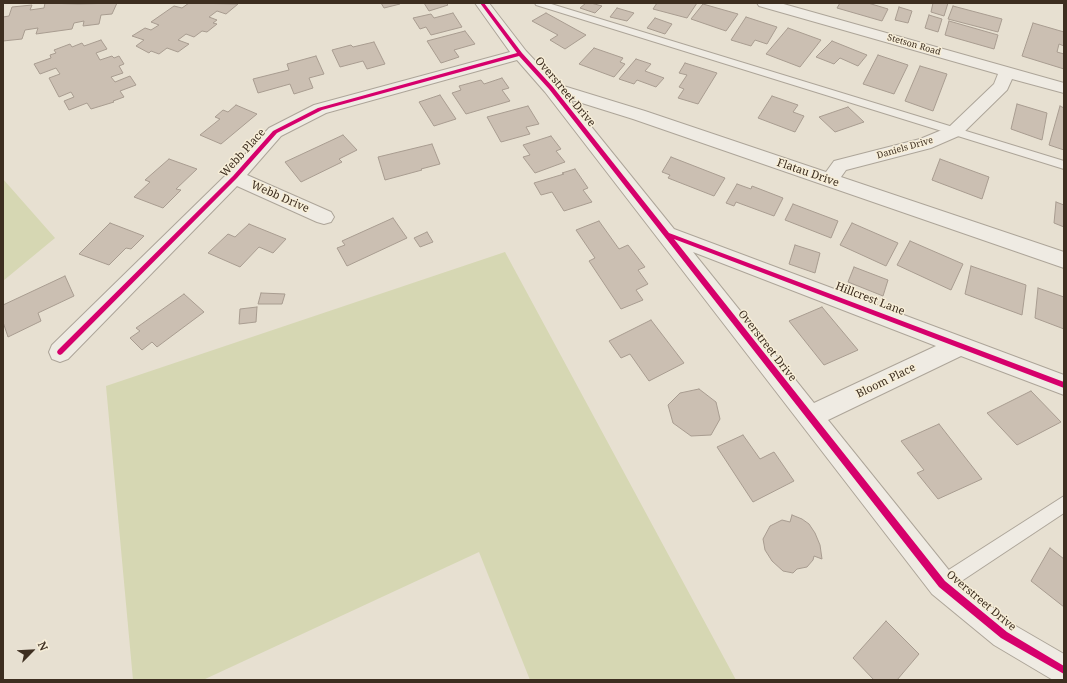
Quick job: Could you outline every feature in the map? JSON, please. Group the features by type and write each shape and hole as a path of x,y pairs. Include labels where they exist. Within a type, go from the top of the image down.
{"street":[{"name":"Overstreet Drive","path":"482,3 520,54 551,88 668,234 942,584 1004,635 1064,670"},
{"name":"Stetson Road","path":"764,3 1064,88"},
{"name":"Webb Place","path":"60,352 235,176 275,132 320,108 520,54"},
{"name":"Daniels Drive","path":"830,180 840,165 925,144 955,131 1001,86 1007,72"},
{"name":"Flatau Drive","path":"551,88 639,115 1064,260"},
{"name":"Webb Drive","path":"235,176 324,217"},
{"name":"Hillcrest Lane","path":"668,234 961,344 1064,385"},
{"name":"Bloom Place","path":"810,417 961,344"}],"lane":[{"path":"540,3 1064,165"},
{"path":"942,584 1064,504"}],"green space":[{"path":"3,179 55,238 3,281"},
{"path":"505,252 736,680 530,680 479,552 203,680 133,680 106,386"}],"building":[{"path":"45,3 117,3 112,14 101,15 99,24 83,26 84,21 74,23 72,29 36,34 38,28 25,30 22,39 3,41 3,17 9,16 12,7 32,5 30,10 44,8"},
{"path":"189,3 238,4 226,14 217,11 209,17 217,20 213,23 217,24 207,32 202,31 194,37 186,34 178,40 189,44 178,52 167,48 159,54 151,51 149,53 136,46 144,40 132,36 145,28 151,30 159,25 151,22 174,6 182,8"},
{"path":"381,3 399,3 400,4 384,8"},
{"path":"424,3 446,3 448,5 429,11"},
{"path":"586,3 602,6 595,13 580,8"},
{"path":"657,3 697,3 687,18 653,9"},
{"path":"840,3 868,3 888,9 882,21 837,8"},
{"path":"933,3 948,3 944,16 931,12"},
{"path":"703,4 738,14 726,31 691,19"},
{"path":"953,6 1002,19 998,32 948,19"},
{"path":"899,7 912,11 908,23 895,20"},
{"path":"617,8 634,13 627,21 610,17"},
{"path":"453,13 462,27 431,35 426,27 420,29 413,18 431,14 434,18"},
{"path":"546,13 586,35 565,49 550,40 558,35 532,21"},
{"path":"929,15 942,19 938,32 925,28"},
{"path":"746,17 777,27 767,44 755,40 751,46 731,40"},
{"path":"655,18 672,24 665,34 647,28"},
{"path":"949,21 998,35 994,49 945,35"},
{"path":"1033,23 1064,32 1064,46 1059,44 1057,52 1064,54 1064,69 1022,56"},
{"path":"788,28 821,40 800,67 766,54"},
{"path":"465,31 475,44 454,50 459,57 441,63 427,41"},
{"path":"101,40 107,49 96,53 100,60 112,56 114,58 119,56 124,64 119,66 123,73 111,77 115,82 130,76 136,85 120,91 124,97 113,101 114,102 91,109 87,103 69,110 64,101 74,97 71,92 59,97 49,78 60,74 56,68 40,74 34,64 51,58 50,55 56,53 54,50 70,44 72,47 82,43 84,46"},
{"path":"832,41 867,55 858,66 840,58 834,64 816,57"},
{"path":"374,42 385,64 367,69 363,61 340,67 332,50 351,45 353,47"},
{"path":"594,48 623,58 620,62 625,64 614,77 579,64"},
{"path":"878,55 908,65 894,94 863,84"},
{"path":"316,56 324,74 309,78 313,88 294,94 290,84 258,93 253,79 289,70 287,64"},
{"path":"636,59 651,64 645,71 664,78 656,87 637,80 634,84 619,79"},
{"path":"685,63 717,73 698,104 678,98 684,89 679,87 687,75 679,73"},
{"path":"920,66 947,74 933,111 905,101"},
{"path":"502,78 509,88 502,90 510,101 466,114 452,93 461,90 459,86 481,80 484,84"},
{"path":"440,95 456,119 434,126 419,102"},
{"path":"772,96 798,105 793,112 804,116 795,132 758,118"},
{"path":"1017,104 1047,113 1042,140 1011,129"},
{"path":"236,105 257,114 221,144 200,135 220,119 215,117 223,110 228,112"},
{"path":"528,106 539,124 526,127 530,134 501,142 487,117"},
{"path":"1060,106 1064,108 1064,150 1049,145"},
{"path":"848,107 864,122 835,132 819,117"},
{"path":"343,135 357,150 339,159 342,162 301,182 285,162"},
{"path":"551,136 561,149 556,151 565,162 535,173 523,157 530,155 523,145"},
{"path":"432,144 440,164 385,180 378,157"},
{"path":"671,157 725,178 714,196 668,178 670,175 662,172"},
{"path":"169,159 197,169 176,189 181,190 163,208 134,197 150,182 145,180"},
{"path":"940,159 989,177 982,199 932,180"},
{"path":"575,169 588,188 583,190 592,202 564,211 552,192 541,195 534,183"},
{"path":"737,184 751,189 752,186 783,198 774,216 736,202 734,206 726,203"},
{"path":"1056,202 1064,205 1064,227 1054,223"},
{"path":"793,204 838,221 831,238 785,220"},
{"path":"393,218 407,238 347,266 337,248 345,245 342,241"},
{"path":"599,221 619,249 628,245 645,267 638,270 648,284 636,290 643,300 621,309 589,261 595,258 576,230"},
{"path":"110,223 144,236 131,249 126,248 109,265 79,254"},
{"path":"852,223 898,243 886,266 840,245"},
{"path":"249,224 286,239 273,253 259,247 240,267 208,253 228,234 235,237"},
{"path":"427,232 433,242 420,247 414,238"},
{"path":"910,241 963,264 951,290 897,265"},
{"path":"795,245 820,253 815,273 789,264"},
{"path":"971,266 1026,285 1022,315 965,294"},
{"path":"854,267 888,280 883,296 848,282"},
{"path":"65,276 74,296 38,313 41,321 8,337 3,322 3,305"},
{"path":"1038,288 1064,297 1064,329 1035,318"},
{"path":"261,293 285,294 282,304 258,304"},
{"path":"184,294 204,312 157,347 152,342 142,350 130,338 140,331 136,328"},
{"path":"257,307 256,322 239,324 240,309"},
{"path":"822,307 858,350 824,365 789,321"},
{"path":"651,320 684,363 649,381 630,354 621,358 609,341"},
{"path":"699,389 716,402 720,419 711,435 691,436 673,423 668,405 680,393"},
{"path":"1031,391 1061,422 1017,445 987,413"},
{"path":"939,424 982,479 938,499 917,473 924,470 901,441"},
{"path":"743,435 760,459 774,452 794,481 753,502 717,447"},
{"path":"792,515 809,524 820,545 822,559 814,556 813,560 807,567 797,569 793,573 783,571 772,561 765,550 763,539 770,526 782,520 790,522"},
{"path":"1050,548 1064,559 1064,607 1031,581"},
{"path":"886,621 919,654 897,680 874,680 853,658"}],"cycle path":[{"path":"482,3 520,54 551,88 942,584 1004,635 1064,670"},
{"path":"60,352 235,177 275,132 320,109 520,54"},
{"path":"667,234 1064,385"}]}
